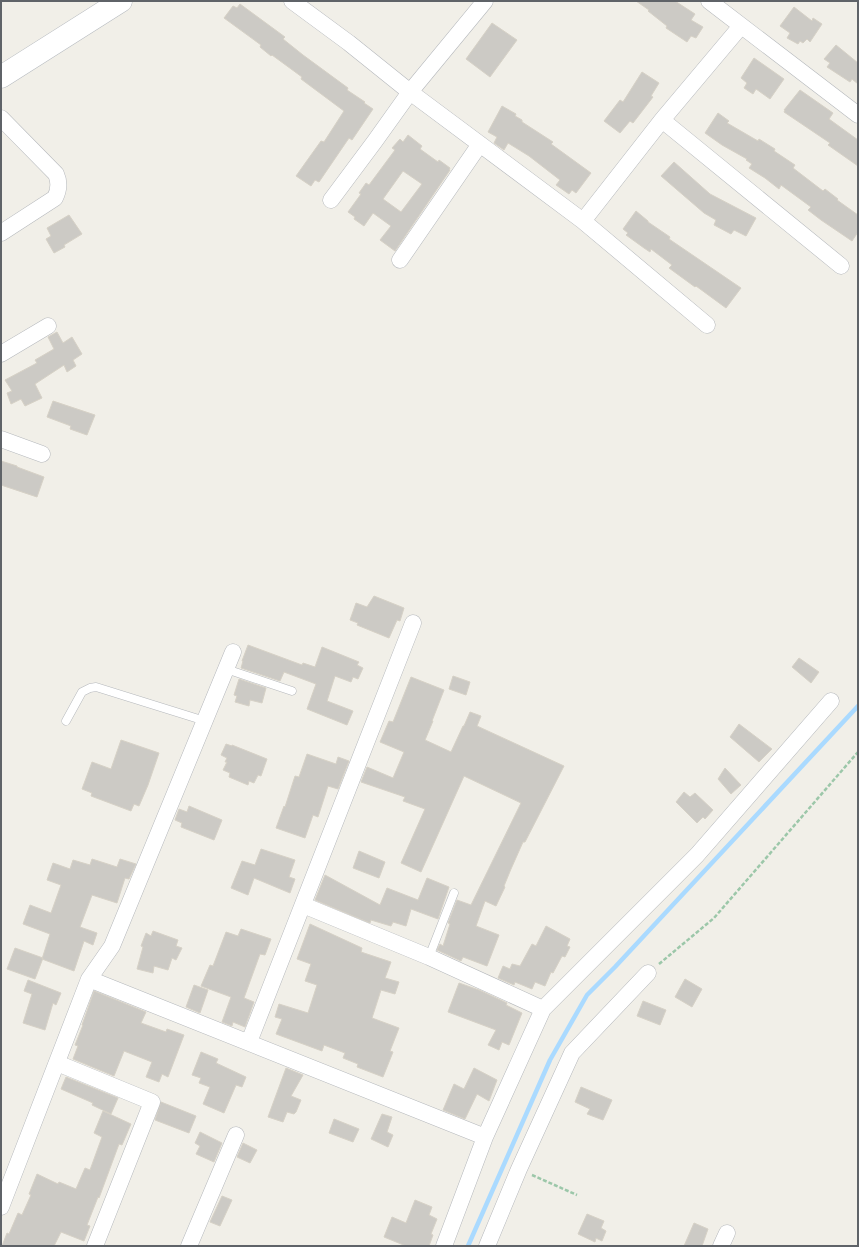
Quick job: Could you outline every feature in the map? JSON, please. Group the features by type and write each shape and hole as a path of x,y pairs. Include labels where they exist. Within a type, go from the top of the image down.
{"street":[{"path":"1,77 121,1"},
{"path":"292,1 583,222 707,325"},
{"path":"331,200 376,141 410,92 485,1"},
{"path":"710,1 858,115"},
{"path":"583,222 662,120 741,26"},
{"path":"1,118 56,174 59,184 55,198 1,233"},
{"path":"662,120 841,266"},
{"path":"400,260 480,144"},
{"path":"1,354 48,326"},
{"path":"1,439 42,454"},
{"path":"249,1042 413,623"},
{"path":"1,1207 89,979 112,946 233,652"},
{"path":"444,1246 485,1137 543,1009 697,855 832,701"},
{"path":"302,905 429,957 543,1009"},
{"path":"487,1246 519,1170 572,1053 648,973"},
{"path":"89,979 485,1137"},
{"path":"57,1063 152,1102 95,1246"},
{"path":"189,1246 236,1135"}],"lane":[{"path":"226,669 292,691"},
{"path":"66,721 82,692 96,687 205,722"},
{"path":"429,957 454,893"}],"path":[{"path":"648,973 714,918 858,752"},
{"path":"519,1170 577,1195"}],"building":[{"path":"636,1 675,1 695,14 691,20 703,27 696,38 691,36 687,42 666,28 667,26"},
{"path":"240,4 285,37 283,39 348,88 347,90 373,109 352,140 349,138 319,182 315,180 311,186 296,176 321,141 324,142 344,111 301,79 302,77 272,55 271,56 260,47 261,45 224,18 233,6 237,8"},
{"path":"794,7 812,21 813,18 822,24 810,42 807,39 803,43 800,41 798,44 787,38 790,33 780,26"},
{"path":"492,23 517,40 490,77 466,59"},
{"path":"836,45 858,63 858,84 852,79 850,82 827,67 830,63 824,59"},
{"path":"754,58 784,79 770,99 756,89 753,94 744,88 747,83 741,78"},
{"path":"642,72 659,83 651,96 653,97 633,123 630,121 620,133 604,121 620,100 623,102"},
{"path":"800,90 833,113 829,119 858,140 858,166 828,145 830,143 784,112"},
{"path":"502,106 516,114 515,116 522,120 522,122 553,142 551,144 591,173 576,193 572,190 569,194 556,185 560,180 529,156 508,143 504,150 494,143 497,137 488,132"},
{"path":"718,113 729,121 727,123 775,149 774,151 795,165 793,168 823,191 825,189 838,199 837,200 858,215 858,232 852,241 808,210 811,207 781,185 779,189 749,168 752,164 746,160 747,159 722,145 705,133"},
{"path":"408,135 422,146 420,149 438,162 439,160 450,168 450,170 395,251 380,240 391,226 373,213 364,226 354,219 355,217 348,212 361,194 359,193 366,183 369,185 395,150 392,148 400,139 403,142","holes":["403,171 422,184 401,212 383,199"]},
{"path":"674,162 710,194 756,218 746,236 734,230 731,234 714,225 716,220 704,213 661,176"},
{"path":"636,211 648,222 670,237 669,239 741,288 726,308 669,268 672,265 651,249 650,252 626,235 628,233 623,229"},
{"path":"69,215 82,234 64,245 65,247 54,253 46,239 51,236 47,228"},
{"path":"57,332 63,343 72,337 82,354 73,360 76,366 67,372 64,365 35,384 42,398 25,406 21,399 11,404 7,393 12,391 5,380 37,363 35,360 54,349 48,337"},
{"path":"53,401 95,415 87,435 70,429 71,426 47,417"},
{"path":"1,461 44,477 37,497 1,485"},
{"path":"374,596 404,608 400,621 397,620 389,638 357,625 358,623 350,620 356,603 367,607"},
{"path":"248,645 302,665 303,663 315,667 322,647 359,662 357,665 363,668 358,679 353,677 351,682 335,676 327,701 353,711 347,725 307,709 316,684 284,672 280,681 241,668"},
{"path":"799,658 819,672 811,683 792,667"},
{"path":"453,676 470,682 466,695 449,689"},
{"path":"411,677 444,690 425,740 451,752 470,712 481,716 477,726 564,766 525,842 523,842 496,906 485,901 476,926 499,935 487,966 463,957 461,961 437,950 440,944 443,946 450,924 448,923 457,900 471,905 521,803 464,776 421,872 401,863 425,809 403,801 405,797 361,782 367,767 393,778 404,752 380,742 389,721 393,722"},
{"path":"239,679 266,688 262,703 250,700 249,706 235,702 237,696 234,695"},
{"path":"739,724 772,749 759,762 730,737"},
{"path":"121,740 159,753 139,806 134,804 131,811 91,796 92,793 82,789 92,762 111,769"},
{"path":"226,744 267,759 261,776 258,775 254,783 249,781 248,785 229,777 230,773 223,770 227,762 225,762 227,758 221,755"},
{"path":"307,754 336,764 338,757 349,761 338,789 328,786 318,817 313,815 305,838 276,828 284,806 285,807 295,776 299,777"},
{"path":"725,768 741,785 731,794 718,779"},
{"path":"684,792 690,797 695,793 713,810 705,819 703,817 697,823 676,802"},
{"path":"189,806 222,820 214,840 181,827 182,823 175,820 179,809 187,812"},
{"path":"261,849 295,860 289,877 295,879 290,893 254,878 248,895 231,888 242,861 255,865"},
{"path":"359,851 385,862 379,878 353,868"},
{"path":"92,859 117,867 120,859 136,864 129,879 125,878 117,903 92,895 80,927 97,933 93,945 84,941 74,971 42,959 50,934 23,924 30,905 51,913 61,885 47,880 53,863 70,869 73,860 90,865"},
{"path":"325,875 380,905 387,888 418,900 427,878 449,887 438,919 411,909 406,926 393,922 391,926 371,920 370,923 315,900"},
{"path":"310,924 362,948 361,952 391,962 385,978 399,982 395,994 381,990 372,1018 399,1028 390,1051 393,1052 383,1077 357,1067 358,1064 343,1058 345,1053 324,1045 322,1051 276,1034 282,1019 275,1017 279,1004 308,1013 317,985 305,981 311,964 297,959"},
{"path":"546,926 570,939 567,946 570,947 565,957 562,956 553,973 551,972 545,986 535,982 532,989 515,982 514,985 498,978 503,966 510,969 512,964 520,966 532,944 536,946"},
{"path":"241,929 271,939 265,955 260,954 244,998 254,1002 245,1027 233,1022 232,1026 222,1022 231,997 201,986 210,965 213,966 226,932 238,936"},
{"path":"153,931 178,940 176,946 182,948 176,960 172,958 168,970 154,966 153,973 137,969 143,947 141,946 146,933 151,936"},
{"path":"15,948 43,958 35,979 7,969"},
{"path":"685,979 702,989 692,1007 675,997"},
{"path":"28,980 61,993 56,1005 53,1003 45,1030 23,1023 32,994 24,991"},
{"path":"459,983 479,990 507,1003 506,1005 522,1013 509,1045 502,1042 499,1050 488,1045 496,1030 448,1012"},
{"path":"194,985 208,990 200,1013 186,1007"},
{"path":"94,991 146,1012 141,1023 166,1032 167,1029 184,1035 168,1077 162,1074 159,1082 146,1077 152,1062 124,1051 114,1076 73,1059 78,1046 75,1045"},
{"path":"643,1001 666,1010 660,1025 637,1016"},
{"path":"201,1052 218,1059 216,1063 246,1077 242,1087 236,1085 224,1113 203,1104 210,1087 199,1083 201,1078 192,1075"},
{"path":"286,1068 303,1075 291,1096 301,1100 296,1112 294,1114 287,1112 283,1122 268,1117"},
{"path":"474,1068 497,1080 489,1101 477,1094 465,1119 443,1110 454,1084 464,1089"},
{"path":"66,1077 118,1098 111,1114 92,1105 93,1103 61,1089"},
{"path":"581,1087 612,1100 603,1120 587,1114 590,1109 575,1102"},
{"path":"161,1102 196,1116 189,1133 155,1120"},
{"path":"103,1111 131,1124 122,1145 119,1144 99,1198 98,1197 87,1225 90,1226 84,1241 61,1232 54,1246 2,1246 18,1213 22,1215 31,1195 29,1194 37,1174 58,1184 59,1182 76,1189 85,1168 90,1170 102,1137 94,1133"},
{"path":"382,1114 392,1117 387,1132 393,1135 388,1147 371,1139"},
{"path":"334,1119 359,1129 353,1142 329,1133"},
{"path":"200,1132 222,1143 214,1162 196,1154 200,1146 195,1143"},
{"path":"243,1143 257,1150 250,1163 237,1157"},
{"path":"222,1196 232,1200 220,1226 210,1222"},
{"path":"415,1200 432,1207 429,1215 437,1219 431,1234 433,1235 429,1246 406,1246 384,1237 392,1217 406,1223"},
{"path":"587,1214 604,1221 601,1228 606,1231 602,1241 596,1238 595,1242 578,1234"},
{"path":"694,1223 708,1229 702,1246 684,1246"}],"waterway":[{"path":"468,1246 550,1060 587,995 615,967 858,706"}]}
